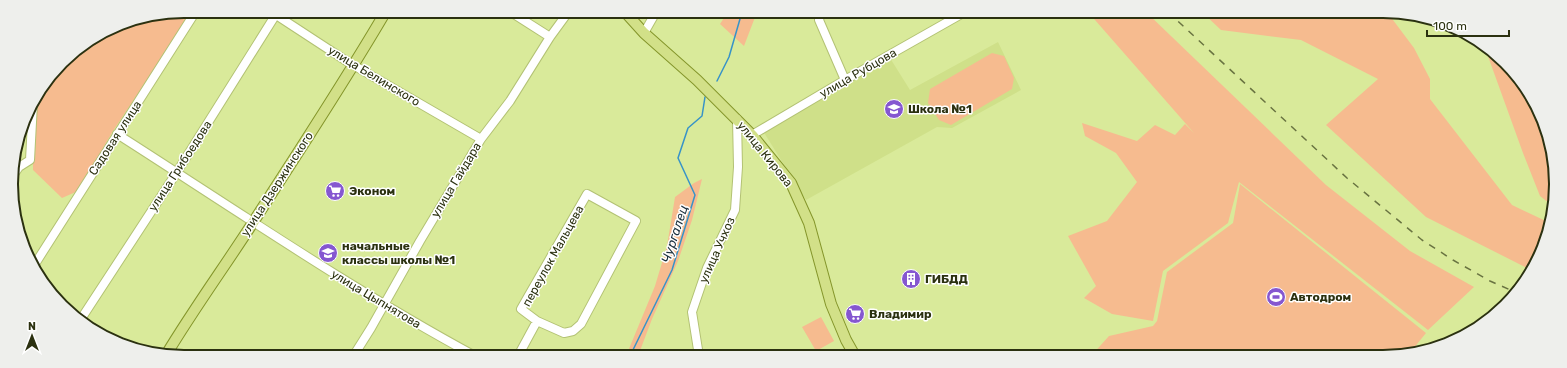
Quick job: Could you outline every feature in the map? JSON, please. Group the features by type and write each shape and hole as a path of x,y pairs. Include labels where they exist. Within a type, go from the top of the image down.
{"main road":[{"name":"улица Дзержинского","path":"170,350 187,320 253,222 354,65 382,18"},
{"name":"улица Кирова","path":"630,18 644,33 697,80 737,119 792,183 809,224 831,304 852,350"}],"street":[{"name":"Садовая улица","path":"37,260 192,18"},
{"name":"улица Грибоедова","path":"83,316 177,172 270,18"},
{"name":"улица Белинского","path":"283,18 354,65 481,139"},
{"path":"520,18 550,37"},
{"name":"улица Гайдара","path":"358,350 481,139 510,101 550,37 565,18"},
{"path":"644,33 653,18"},
{"path":"820,18 819,20 845,80"},
{"name":"улица Рубцова","path":"752,135 954,18"},
{"path":"18,168 30,160 31,119"},
{"name":"улица Учхоз","path":"698,350 692,312 707,268 734,210 738,167 737,119"},
{"name":"улица Цыпнятова","path":"118,134 305,256 384,305 464,350"},
{"name":"переулок Мальцева","path":"587,194 636,221 581,324 573,331 564,333 537,321 521,309 587,194"},
{"name":"переулок Мальцева","path":"521,350 537,321"}],"shaded area":[{"path":"188,18 113,131 78,191 62,198 33,170 35,158 37,108 52,83 75,59 101,40 131,27 162,19"},
{"path":"724,18 755,18 744,46 720,24"},
{"path":"1093,18 1152,18 1326,185 1410,251 1474,287 1428,330 1239,182 1228,223 1163,271 1153,321 1112,314 1084,298 1096,286 1068,236 1107,221 1137,182 1116,153 1085,136 1082,123 1137,141 1155,125 1175,135 1185,124 1194,133"},
{"path":"1208,18 1392,18 1414,48 1430,79 1430,99 1512,205 1545,221 1536,248 1527,268 1426,217 1326,125 1378,79 1301,40 1221,30"},
{"name":"Школа №1","path":"998,42 1021,90 952,128 937,127 806,200 763,131 890,58 910,90"},
{"path":"992,53 1004,56 1014,78 1012,89 951,125 939,120 928,103 930,89"},
{"path":"1488,55 1515,83 1527,101 1536,120 1548,162 1548,203 1540,196"},
{"path":"702,179 692,220 678,261 652,319 640,350 628,350 655,286 667,246 675,197"},
{"path":"1240,184 1426,333 1415,347 1394,350 1096,350 1109,336 1153,326 1157,321 1167,272 1233,223"},
{"path":"821,317 834,341 815,350 802,327"}],"waterway":[{"name":"Чургалец","path":"717,81 729,57 740,18"},
{"name":"Чургалец","path":"633,350 672,270 695,195 678,158 688,128 702,116 705,97"}],"railway":[{"path":"1174,18 1347,178 1422,240 1490,281 1511,290"}],"place":[{"name":"Школа №1","path":"894,109"},
{"name":"Эконом","path":"335,191"},
{"name":"начальные классы школы №1","path":"328,253"},
{"name":"ГИБДД","path":"911,279"},
{"name":"Автодром","path":"1276,297"},
{"name":"Владимир","path":"855,314"}]}
